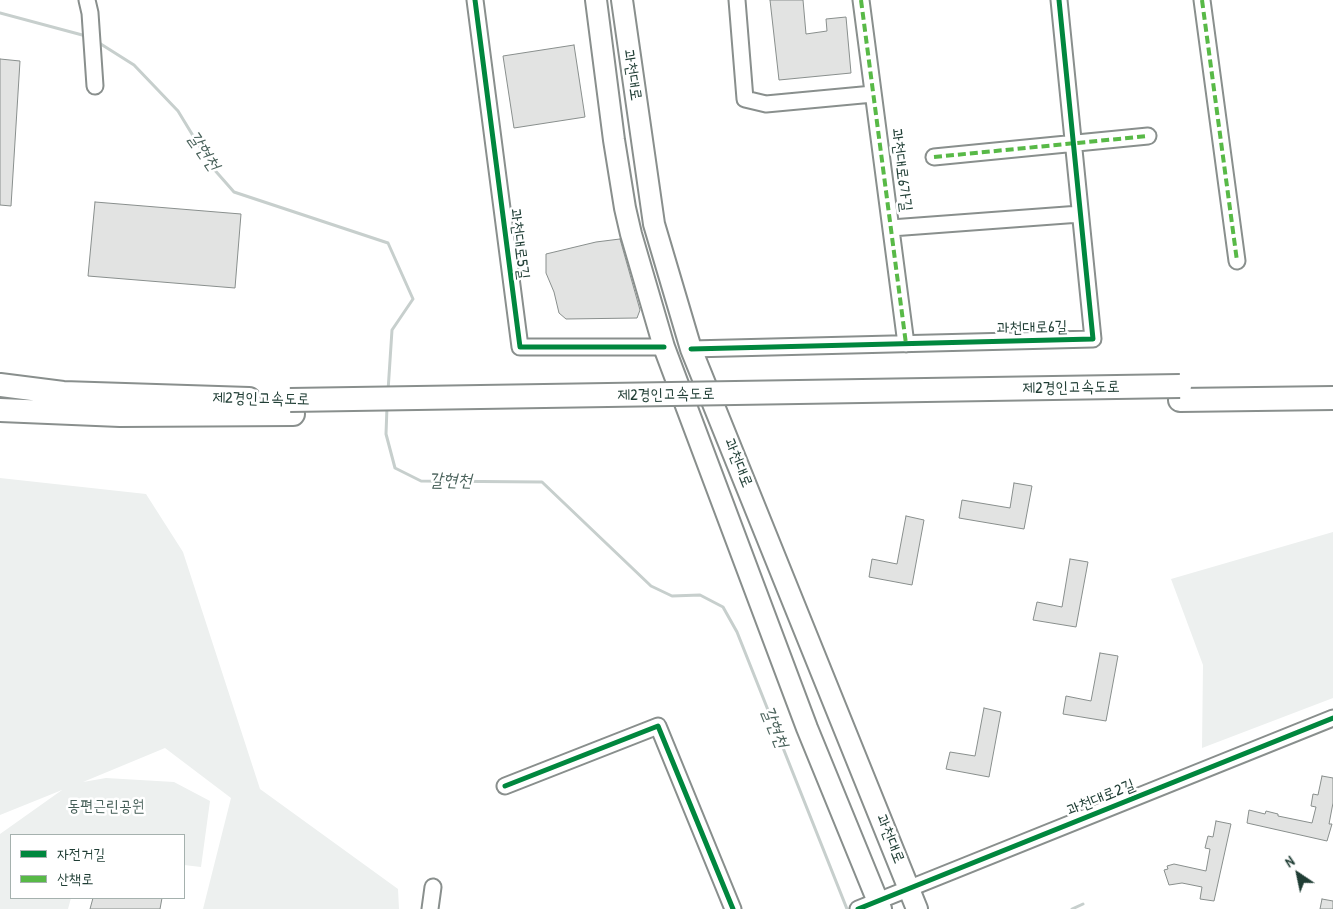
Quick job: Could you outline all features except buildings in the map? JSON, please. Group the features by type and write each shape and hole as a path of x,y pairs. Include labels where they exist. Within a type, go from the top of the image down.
{"highway":[{"name":"제2경인고속도로","path":"1180,393 1333,383"},
{"name":"제2경인고속도로","path":"0,385 63,393 292,407"},
{"name":"제2경인고속도로","path":"0,410 120,416 292,407 1180,393 1333,398"}],"main road":[{"name":"과천대로","path":"596,0 614,140 630,234 664,348 807,728 880,905"},
{"name":"과천대로","path":"622,0 654,224 691,349 917,909"}],"street":[{"name":"과천대로5길","path":"474,0 520,347 664,348"},
{"path":"737,0 745,99 766,104 873,94"},
{"name":"과천대로6가길","path":"861,0 906,344"},
{"name":"과천대로6길","path":"691,349 1093,339 1059,0"},
{"path":"1202,0 1237,261"},
{"path":"88,7 94,56 95,86"},
{"path":"934,157 1148,136"},
{"path":"891,228 1080,214"},
{"name":"과천대로2길","path":"858,909 880,905 909,889 1333,718"},
{"path":"505,786 658,726 733,909"},
{"path":"430,909 433,887"}],"shaded area":[{"path":"0,478 146,494 183,552 260,789 398,889 399,909 203,909 231,798 165,748 83,782 106,778 174,782 210,801 201,867 185,865 185,834 10,834 10,899 71,899 68,909 0,909 0,834 62,790 0,815"},
{"path":"1333,532 1333,698 1202,748 1203,665 1171,579"}],"waterway":[{"name":"갈현천","path":"0,13 86,36"},
{"name":"갈현천","path":"96,41 134,65 178,111 212,167 234,192 388,243 413,299 392,330 388,391"},
{"name":"갈현천","path":"387,407 386,434 395,468 421,481 542,482 651,586 672,596 700,595 723,607 737,632 847,909"},
{"path":"1072,909 1083,904"}],"marked path":[{"path":"861,0 906,344"},
{"path":"1202,0 1237,261"},
{"path":"934,157 1148,136"}],"cycle path":[{"path":"475,0 520,347 664,347"},
{"path":"691,349 1093,339 1059,0"},
{"path":"858,909 1333,718"},
{"path":"505,786 658,726 733,909"}],"park label":[{"name":"동편근린공원","path":"106,807"}]}
